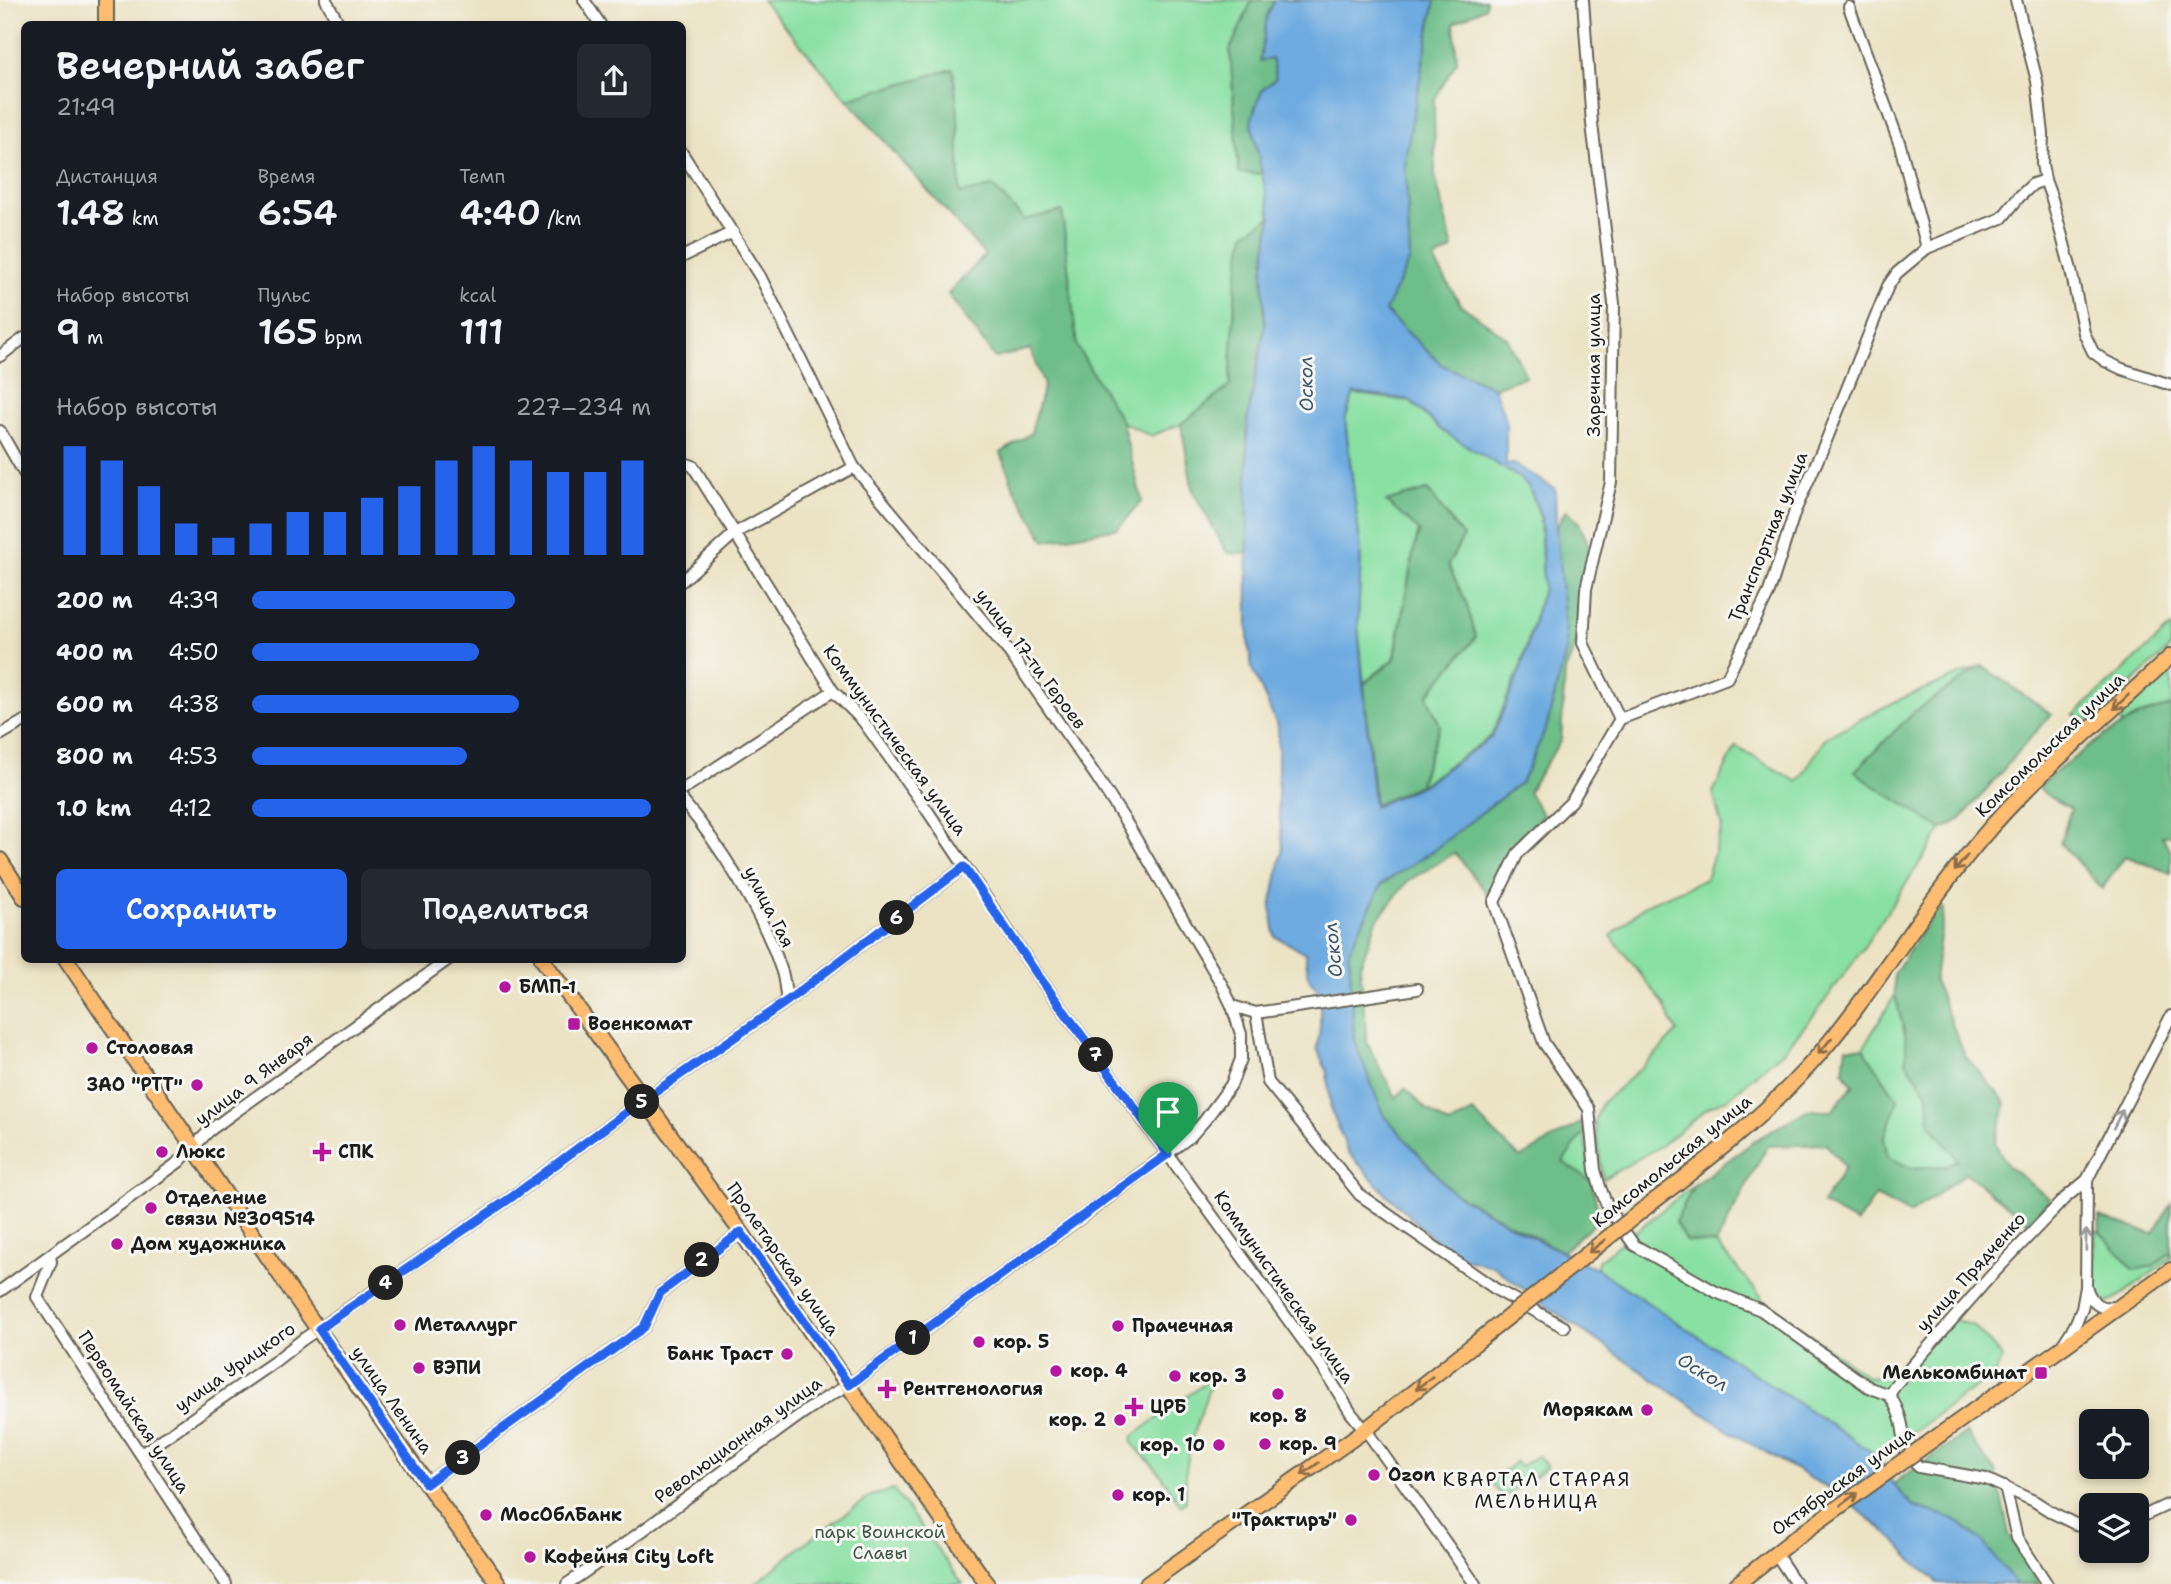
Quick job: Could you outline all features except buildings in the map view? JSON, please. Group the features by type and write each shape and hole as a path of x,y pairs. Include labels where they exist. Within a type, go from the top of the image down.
{"main road":[{"path":"106,0 106,21"},
{"name":"Комсомольская улица","path":"1147,1584 1365,1430 1650,1204 1716,1155 1807,1068 1845,1022 1948,879 1981,838 2051,765 2171,656"},
{"path":"0,860 21,892"},
{"name":"улица Ленина","path":"69,963 426,1484 499,1584"},
{"name":"Пролетарская улица","path":"545,963 741,1232 987,1584"},
{"name":"улица Прядченко","path":"1973,1411 2171,1270"},
{"name":"Октябрьская улица","path":"1737,1584 1794,1539 1973,1411"}],"street":[{"path":"326,0 337,21"},
{"path":"584,0 598,21"},
{"name":"Заречная улица","path":"1583,0 1592,124 1614,303 1611,482 1586,589 1583,643 1619,719"},
{"path":"2016,0 2038,81 2045,180 2068,258 2084,332 2093,352 2122,369 2171,385"},
{"path":"1849,7 1900,145 1927,248"},
{"name":"улица 17-ти Героев","path":"686,159 761,278 854,467 1009,652 1049,708 1126,822 1203,952 1231,1006 1241,1034 1241,1059 1231,1086 1198,1128 1168,1154"},
{"name":"Транспортная улица","path":"1619,719 1727,678 1769,592 1795,511 1826,442 1888,286 1898,273 1927,248 2002,218 2033,184 2045,180"},
{"path":"686,255 733,232"},
{"path":"0,356 21,340"},
{"path":"0,432 21,468"},
{"name":"Коммунистическая улица","path":"686,463 693,466 833,691 863,721 1037,974 1475,1584"},
{"path":"686,577 735,533 854,467"},
{"path":"686,787 833,691"},
{"path":"1619,719 1572,801 1518,853 1494,902 1544,1043 1589,1109 1595,1170 1608,1208 1634,1245 1716,1292 1761,1310 1870,1388 1889,1395 1897,1407 1903,1426 1905,1453 1919,1467 1986,1479 2079,1525"},
{"path":"0,735 21,724"},
{"name":"улица Гая","path":"686,804 698,818 751,901 782,970 787,1001"},
{"name":"улица Урицкого","path":"141,1454 512,1197 787,1001 964,867"},
{"name":"улица 9 Января","path":"0,1291 179,1162 209,1131 443,963"},
{"path":"1231,1006 1256,1013 1417,989"},
{"path":"1256,1013 1268,1082 1360,1195 1497,1290 1564,1326"},
{"name":"улица Прядченко","path":"1889,1395 1989,1278 2064,1199 2087,1180 2169,1018"},
{"name":"Революционная улица","path":"567,1584 618,1550 718,1473 827,1395 849,1385 1168,1154"},
{"name":"улица Прядченко","path":"2058,1351 2074,1327 2086,1287 2087,1180"},
{"path":"426,1484 644,1327 660,1293 741,1232"},
{"name":"Первомайская улица","path":"50,1256 51,1262 37,1297 226,1584"},
{"path":"2086,1287 2091,1300 2097,1306 2108,1309 2123,1305"},
{"path":"2005,1488 2017,1538 2048,1584"},
{"path":"2149,1513 2171,1503"},
{"path":"1776,1554 1796,1584"}],"green space":[{"path":"762,0 1252,0 1230,50 1239,173 1263,174 1271,217 1245,233 1236,282 1230,386 1181,424 1151,436 1122,422 1077,347 1062,211 1024,220 993,187 960,194 958,116 953,69 847,99"},
{"path":"1252,0 1275,0 1267,16 1261,61 1272,58 1276,78 1258,100 1253,123 1263,174 1239,173 1230,50"},
{"path":"1435,0 1486,0 1486,7 1454,23 1457,61 1434,100 1435,176 1453,249 1434,260 1461,305 1507,338 1526,376 1494,388 1442,365 1385,311 1410,259 1405,158"},
{"path":"953,69 958,116 960,194 993,187 1024,220 1062,211 1077,347 1122,422 1142,501 1118,528 1045,541 1014,488 1001,453 1031,433 1044,385 1030,349 995,358 948,294 985,255 847,99"},
{"path":"1271,217 1263,272 1265,325 1247,422 1248,554 1227,553 1193,491 1181,424 1230,386 1236,282 1245,233"},
{"path":"1353,394 1410,401 1441,430 1518,477 1529,487 1540,517 1543,588 1520,668 1491,736 1422,784 1440,725 1427,696 1476,637 1466,602 1448,565 1463,537 1428,490 1387,502 1419,530 1394,659 1364,683 1358,626 1361,551 1345,420"},
{"path":"1427,490 1463,537 1448,565 1466,602 1476,637 1427,696 1440,725 1421,784 1375,805 1364,684 1395,659 1414,549 1420,531 1386,502"},
{"path":"1566,510 1579,523 1589,546 1577,642 1565,671 1561,740 1528,792 1543,815 1514,849 1489,896 1455,853 1408,881 1377,920 1360,966 1367,1043 1396,1098 1405,1088 1425,1108 1449,1125 1473,1112 1520,1158 1582,1122 1584,1132 1563,1162 1591,1181 1600,1218 1562,1252 1452,1192 1383,1114 1354,1041 1349,950 1382,884 1435,849 1522,781 1546,728 1567,647 1556,528"},
{"path":"2171,627 2171,647 2092,721 2074,715"},
{"path":"2171,662 2171,706 2137,716 2123,725 2113,715"},
{"path":"1982,666 1914,712 1855,771 1942,829 1860,953 1815,1014 1783,1051 1727,1099 1709,1107 1659,1147 1603,1179 1595,1122 1601,1104 1677,1032 1663,1003 1611,936 1645,905 1706,879 1722,827 1713,792 1736,747 1798,782 1826,737 1898,700"},
{"path":"1982,666 2051,714 1961,819 1942,829 1855,771 1914,712"},
{"path":"2171,706 2171,835 2162,836 2171,852 2171,873 2125,856 2102,889 2060,843 2071,809 2045,794 2038,786 2100,738 2134,719"},
{"path":"1944,908 1934,980 1965,1056 2006,1103 1995,1143 2007,1165 2050,1199 2028,1222 1966,1173 1910,1214 1876,1196 1857,1223 1822,1204 1845,1167 1826,1144 1767,1146 1716,1244 1686,1241 1675,1222 1694,1185 1759,1138 1807,1110 1832,1111 1853,1085 1843,1071 1846,1047 1863,1048 1898,1100 1884,1138 1888,1157 1911,1168 1946,1166 1958,1160 1930,1124 1928,1094 1906,1061 1906,1038 1895,995 1894,974 1934,912"},
{"path":"1895,995 1906,1038 1906,1061 1928,1094 1930,1124 1958,1160 1946,1166 1910,1168 1888,1157 1884,1138 1898,1100 1863,1048"},
{"path":"1584,1132 1591,1181 1562,1162"},
{"path":"1694,1185 1675,1222 1685,1241 1716,1244 1766,1302 1868,1377 1890,1375 1947,1317 1974,1326 2003,1358 1995,1373 1879,1457 1597,1269 1598,1261"},
{"path":"2171,1203 2171,1252 2153,1266 2134,1270 2100,1232 2099,1217 2153,1234"},
{"path":"2095,1230 2100,1232 2134,1270 2153,1266 2171,1252 2171,1258 2115,1300 2100,1302 2093,1283"},
{"path":"1208,1381 1211,1382 1190,1445 1186,1471 1186,1502 1181,1506 1159,1472 1132,1443 1133,1436"},
{"path":"1966,1433 1996,1472 2009,1534 2039,1584 2016,1584 1982,1541 1954,1519 1913,1506 1893,1484"},
{"path":"1538,1455 1547,1467 1503,1498 1490,1481 1516,1462 1520,1467"},
{"name":"парк Воинской Славы","path":"894,1490 963,1584 755,1584 809,1540 871,1496"}],"water":[{"name":"Оскол","path":"1275,0 1435,0 1405,158 1410,259 1385,311 1442,365 1494,388 1506,421 1506,465 1514,464 1555,489 1567,647 1546,728 1522,781 1435,849 1382,884 1349,950 1354,1040 1383,1114 1452,1192 1530,1236 1597,1269 1879,1457 1893,1484 1913,1506 1954,1519 1982,1541 2016,1584 1938,1584 1915,1564 1895,1540 1843,1497 1727,1430 1542,1303 1493,1266 1458,1257 1438,1243 1386,1194 1348,1152 1331,1110 1327,1072 1317,1048 1320,993 1309,978 1305,953 1275,936 1271,907 1283,848 1278,802 1278,727 1252,669 1248,640 1247,422 1265,325 1263,272 1271,217 1251,121 1262,90 1276,78 1272,59 1260,61 1267,16","holes":["1354,393 1410,400 1441,430 1518,477 1529,487 1541,517 1543,588 1521,669 1492,737 1423,785 1374,807 1358,626 1361,551 1345,420"]}],"place":[{"name":"БМП-1","path":"505,987"},
{"name":"Военкомат","path":"574,1024"},
{"name":"Столовая","path":"92,1048"},
{"name":"ЗАО \"РТТ\"","path":"197,1085"},
{"name":"Люкс","path":"162,1152"},
{"name":"СПК","path":"322,1152"},
{"name":"Отделение связи №309514","path":"151,1208"},
{"name":"Дом художника","path":"117,1244"},
{"name":"Металлург","path":"400,1325"},
{"name":"Прачечная","path":"1118,1326"},
{"name":"кор. 5","path":"979,1342"},
{"name":"Банк Траст","path":"787,1354"},
{"name":"ВЭПИ","path":"419,1368"},
{"name":"кор. 4","path":"1056,1371"},
{"name":"Мелькомбинат","path":"2041,1373"},
{"name":"кор. 3","path":"1175,1376"},
{"name":"Рентгенология","path":"887,1389"},
{"name":"кор. 8","path":"1278,1394"},
{"name":"ЦРБ","path":"1134,1407"},
{"name":"Морякам","path":"1647,1410"},
{"name":"кор. 2","path":"1120,1420"},
{"name":"кор. 9","path":"1265,1444"},
{"name":"кор. 10","path":"1219,1445"},
{"name":"Ozon","path":"1374,1475"},
{"name":"кор. 1","path":"1118,1495"},
{"name":"МосОблБанк","path":"486,1515"},
{"name":"\"Трактиръ\"","path":"1351,1520"},
{"name":"Кофейня City Loft","path":"530,1557"}],"district":[{"name":"КВАРТАЛ СТАРАЯ МЕЛЬНИЦА","path":"1537,1490"}],"route":[{"path":"964,867 1037,974 1168,1154 849,1385 741,1232 660,1293 644,1327 426,1484 319,1329 512,1197 625,1113 787,1001 964,867"}]}
